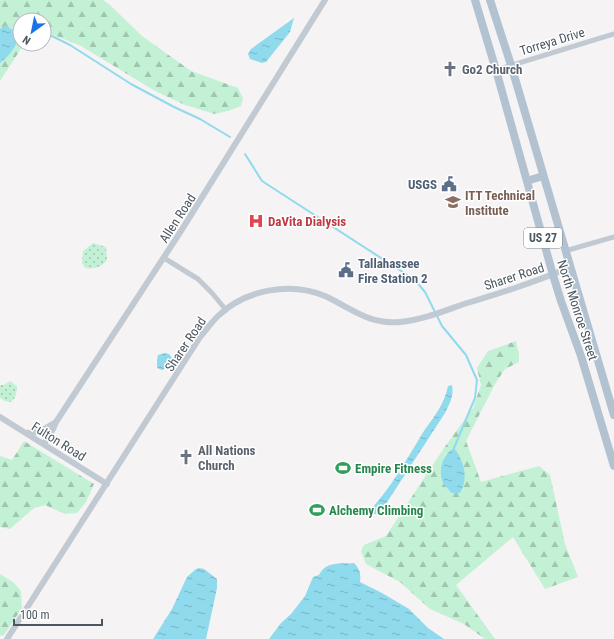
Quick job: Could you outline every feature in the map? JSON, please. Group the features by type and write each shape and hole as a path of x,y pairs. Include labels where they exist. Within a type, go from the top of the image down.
{"main road":[{"name":"North Monroe Street","path":"475,0 553,275 581,356 614,466"},
{"name":"North Monroe Street","path":"490,0 511,65 614,415"},
{"path":"527,182 543,176"},
{"path":"586,372 600,369"},
{"path":"590,387 605,385"}],"street":[{"name":"Allen Road","path":"44,444 56,422 164,258 325,0"},
{"name":"Torreya Drive","path":"496,70 614,34"},
{"path":"565,251 614,237"},
{"path":"164,258 198,279 226,310"},
{"name":"Sharer Road","path":"7,639 200,338 210,325 226,310 239,301 262,292 290,289 302,290 324,296 370,320 391,323 401,322 421,318 553,275 570,267"},
{"name":"Fulton Road","path":"0,416 106,484"},
{"path":"26,433 39,432 56,422"}],"green space":[{"path":"0,0 103,0 142,36 191,71 238,88 243,98 241,106 215,114 185,105 155,91 81,46 52,34 52,12 12,12 12,52 19,52 0,81"},
{"path":"93,243 106,247 107,260 102,265 97,267 85,268 82,263 83,251"},
{"path":"516,341 519,362 505,369 495,384 466,441 481,482 539,466 550,475 565,544 578,577 545,589 513,537 456,585 495,639 485,639 464,624 430,609 400,582 366,564 361,551 364,545 386,536 444,448 473,408 481,385 477,368 488,351","holes":["446,453 451,493 444,483 441,474"]},
{"path":"10,381 17,386 16,395 11,402 0,398 0,385 4,385"},
{"path":"24,441 94,484 86,502 77,513 65,514 45,505 34,508 10,529 0,527 0,456 12,460"},
{"path":"0,574 13,582 21,591 22,608 4,635 0,636"}],"water":[{"path":"294,18 290,32 266,62 262,63 250,59 248,54 251,49"},
{"path":"6,25 12,30 12,50 0,63 0,29"},
{"path":"165,353 169,354 172,358 162,370 157,368 157,360 158,355"},
{"path":"452,385 452,396 445,413 382,510 378,514 374,514 372,512 372,508 399,472 441,405 448,386"},
{"path":"454,448 463,464 465,475 463,487 460,493 451,493 443,483 441,473 444,459"},
{"path":"354,563 360,572 360,582 409,609 428,628 444,639 269,639 305,596 313,577 319,575 325,567 329,565"},
{"path":"199,568 204,569 217,579 217,588 206,639 153,639 172,609 187,577"}],"waterway":[{"path":"52,36 70,45 131,84 200,119 230,137"},
{"path":"245,154 262,181 415,280 425,292 442,326 466,355 477,380 475,398 454,448"}],"place":[{"name":"Go2 Church","path":"450,69"},
{"name":"USGS","path":"449,184"},
{"name":"ITT Technical Institute","path":"453,202"},
{"name":"DaVita Dialysis","path":"256,221"},
{"name":"Tallahassee Fire Station 2","path":"346,270"},
{"name":"All Nations Church","path":"186,457"},
{"name":"Empire Fitness","path":"343,468"},
{"name":"Alchemy Climbing","path":"317,510"}]}
